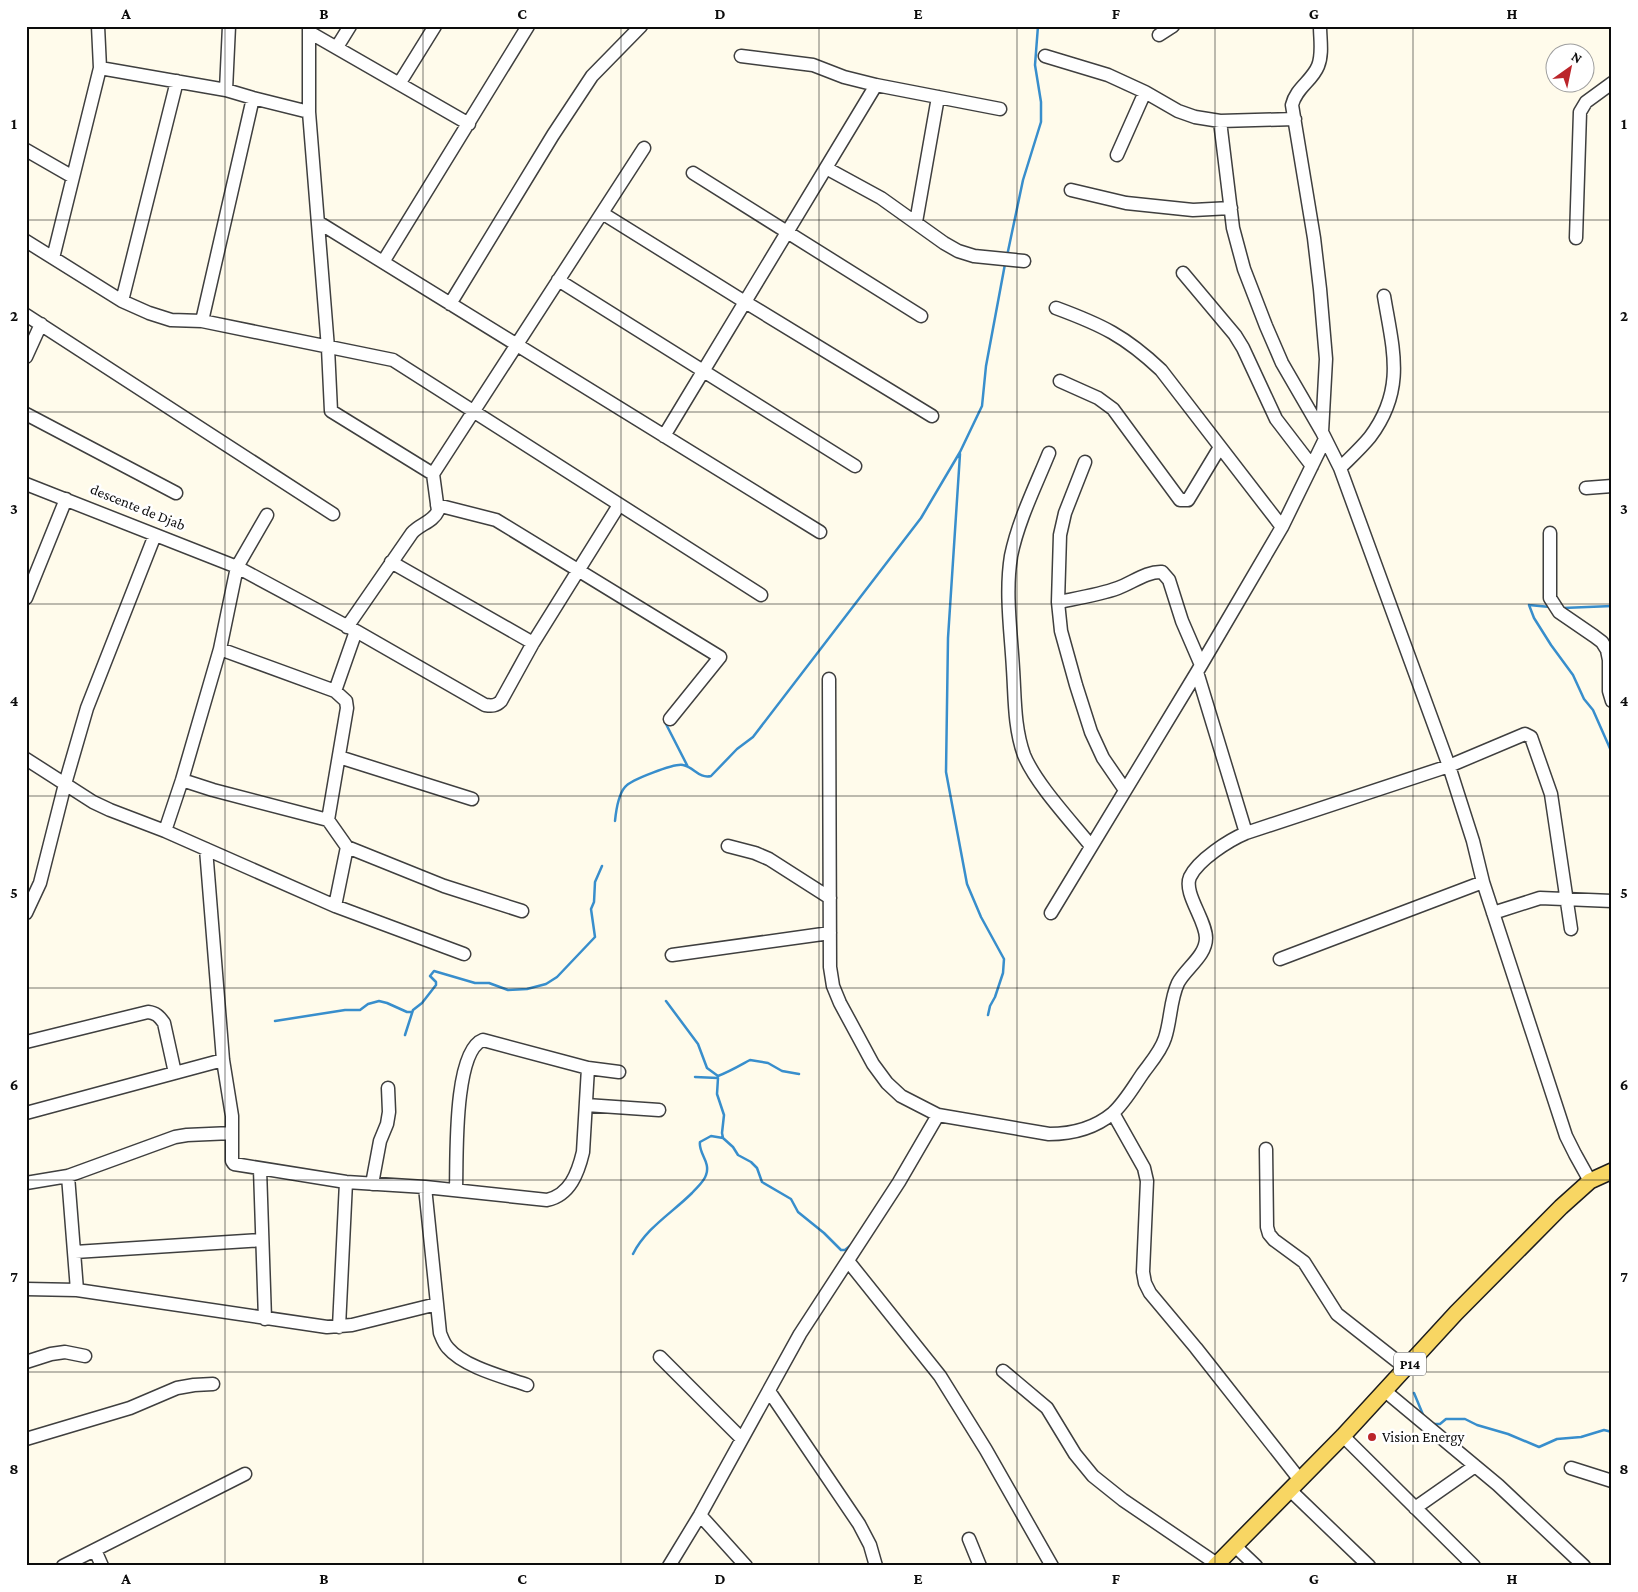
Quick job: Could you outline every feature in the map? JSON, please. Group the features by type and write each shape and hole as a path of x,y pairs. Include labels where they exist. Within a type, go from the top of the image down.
{"main road":[{"name":"P14","path":"1216,1565 1343,1436 1456,1313 1550,1218 1590,1180 1612,1172"}],"street":[{"path":"53,258 100,68 98,26"},
{"path":"226,90 229,26"},
{"path":"337,48 350,26"},
{"path":"399,84 434,26"},
{"path":"383,262 528,26"},
{"path":"450,304 553,135 592,76 641,26"},
{"path":"1160,35 1173,26"},
{"path":"1051,913 1199,669 1282,527 1312,466 1324,436 1326,359 1322,309 1314,238 1292,105 1297,92 1318,66 1320,57 1320,26"},
{"path":"309,29 337,48 469,124"},
{"path":"309,29 309,112 328,348 331,411 433,474"},
{"path":"741,56 813,65 844,77 876,85 1000,109"},
{"path":"1045,56 1108,75 1145,92 1178,111 1195,117 1220,121 1295,119"},
{"path":"100,68 226,90 309,112"},
{"path":"122,301 177,81"},
{"path":"1576,238 1580,112 1586,102 1612,83"},
{"path":"664,436 876,85"},
{"path":"1117,155 1145,92"},
{"path":"916,222 938,97"},
{"path":"202,321 253,98"},
{"path":"1220,121 1238,249 1266,326 1282,363 1340,468 1449,766 1473,841 1483,882 1566,1136 1574,1154 1590,1180"},
{"path":"335,691 352,629 391,562 416,528 436,516 438,511 433,474 644,148"},
{"path":"26,150 73,177"},
{"path":"826,168 881,198 958,251 974,256 1024,261"},
{"path":"693,173 921,316"},
{"path":"1071,190 1126,203 1193,210 1231,208"},
{"path":"602,213 932,416"},
{"path":"318,222 820,532"},
{"path":"26,241 122,301 149,313 171,320 202,321 392,360 761,595"},
{"path":"1183,273 1235,335 1276,419 1312,466"},
{"path":"558,280 856,466"},
{"path":"1340,468 1378,426 1392,392 1395,363 1384,296"},
{"path":"1056,308 1098,324 1119,335 1141,350 1162,370 1282,527"},
{"path":"26,315 333,514"},
{"path":"26,357 41,324"},
{"path":"1060,381 1098,398 1113,409 1180,500 1188,500 1220,447"},
{"path":"26,414 176,493"},
{"path":"1049,453 1017,534 1011,556 1009,615 1014,700 1018,732 1025,756 1038,779 1091,846"},
{"path":"1085,462 1065,513 1060,535 1058,602 1066,649 1092,732 1103,758 1125,790"},
{"name":"descente de Djab","path":"26,479 154,530 237,566"},
{"path":"26,484 237,566 485,705 491,706 497,705 501,701 533,643 619,504"},
{"path":"1586,488 1612,486"},
{"path":"26,598 66,499"},
{"path":"437,506 496,520 720,657 670,719"},
{"path":"165,831 182,780 220,649 237,566 267,515"},
{"path":"1550,533 1550,598 1559,612 1602,642 1607,650 1612,701"},
{"path":"26,913 40,883 65,784 87,708 155,534"},
{"path":"391,562 533,643"},
{"path":"1058,602 1120,587 1155,571 1162,572 1169,580 1199,669 1246,833"},
{"path":"220,649 335,691 346,701 347,708 328,820"},
{"path":"829,679 830,967 833,986 840,1003 874,1064 887,1083 901,1096 938,1114 1049,1134 1065,1134 1079,1131 1113,1112 1134,1087 1160,1049 1165,1038 1174,993 1179,981 1203,950 1206,940 1206,929 1189,889 1189,879 1219,848 1246,833 1449,766 1525,734 1531,737 1551,794 1571,929"},
{"path":"339,757 472,799"},
{"path":"26,759 93,802 165,831 335,906 464,954"},
{"path":"182,780 328,820 347,847 444,886 522,911"},
{"path":"728,846 769,859 830,898"},
{"path":"335,906 347,847"},
{"path":"206,849 224,1060 232,1116 232,1161 234,1164 346,1182 425,1187 547,1200 556,1198 576,1177 583,1152 588,1068"},
{"path":"1280,959 1483,882"},
{"path":"1493,913 1540,898 1612,901"},
{"path":"672,955 830,933"},
{"path":"26,1042 148,1012 154,1013 164,1023 175,1073"},
{"path":"456,1190 459,1097 466,1064 477,1042 483,1040 588,1068 619,1072"},
{"path":"26,1113 224,1060"},
{"path":"372,1184 380,1141 387,1124 389,1112 388,1088"},
{"path":"586,1105 659,1110"},
{"path":"1113,1112 1144,1168 1147,1181 1143,1272 1145,1283 1150,1293 1196,1348 1295,1485 1369,1566"},
{"path":"669,1566 700,1515 800,1334 899,1182 938,1114"},
{"path":"26,1183 68,1176 175,1137 232,1133"},
{"path":"1266,1149 1267,1227 1269,1234 1304,1262 1337,1314 1406,1369"},
{"path":"260,1169 265,1319"},
{"path":"68,1176 77,1290"},
{"path":"339,1327 346,1182"},
{"path":"425,1187 440,1333 447,1347 459,1357 475,1366 527,1385"},
{"path":"75,1252 262,1240"},
{"path":"848,1261 940,1376 986,1450 1052,1566"},
{"path":"26,1289 77,1290 327,1327 339,1327 437,1304"},
{"path":"26,1362 51,1354 65,1352 85,1356"},
{"path":"660,1357 742,1439"},
{"path":"1003,1371 1054,1416 1075,1454 1093,1476 1123,1500 1216,1565"},
{"path":"26,1439 130,1408 177,1388 213,1384"},
{"path":"769,1391 859,1524 870,1545 876,1566"},
{"path":"1386,1391 1475,1466 1584,1566"},
{"path":"1343,1436 1474,1566"},
{"path":"1415,1508 1475,1466"},
{"path":"1571,1468 1612,1481"},
{"path":"63,1566 245,1474"},
{"path":"700,1515 746,1566"},
{"path":"969,1539 980,1566"},
{"path":"1235,1546 1256,1566"},
{"path":"95,1550 102,1566"}],"waterway":[{"path":"1007,256 1023,180 1041,122 1041,102 1035,65 1038,26"},
{"path":"615,821 619,799 623,790 635,780 678,765 687,766 703,776 711,776 737,749 753,737 921,518 960,452 982,406 986,366 1005,264"},
{"path":"960,454 948,638 946,772 967,884 981,917 1004,959 1003,973 988,1015"},
{"path":"1529,605 1534,618 1573,675 1584,699 1593,710 1612,753"},
{"path":"1529,605 1550,607"},
{"path":"1563,608 1612,606"},
{"path":"666,724 688,767"},
{"path":"405,1035 413,1010 422,1003 436,985 436,982 430,976 434,971 475,983 489,983 508,990 527,989 546,984 557,977 595,937 591,909 594,902 595,882 602,866"},
{"path":"275,1021 345,1010 360,1010 368,1004 379,1001 407,1012 412,1012"},
{"path":"666,1001 698,1044 707,1068 718,1076 750,1060 768,1063 782,1071 799,1074"},
{"path":"695,1077 718,1078 717,1094 724,1115 723,1138 733,1147 738,1155 751,1162 757,1168 762,1182 791,1199 798,1212 841,1250 845,1250 851,1245"},
{"path":"633,1254 645,1236 704,1180 707,1166 700,1142 711,1136 723,1138"},
{"path":"1414,1393 1424,1417"},
{"path":"1431,1424 1440,1424 1446,1419 1465,1419 1539,1447 1557,1439 1581,1437 1604,1430 1612,1432"}],"place":[{"name":"Vision Energy","path":"1372,1437"}]}
